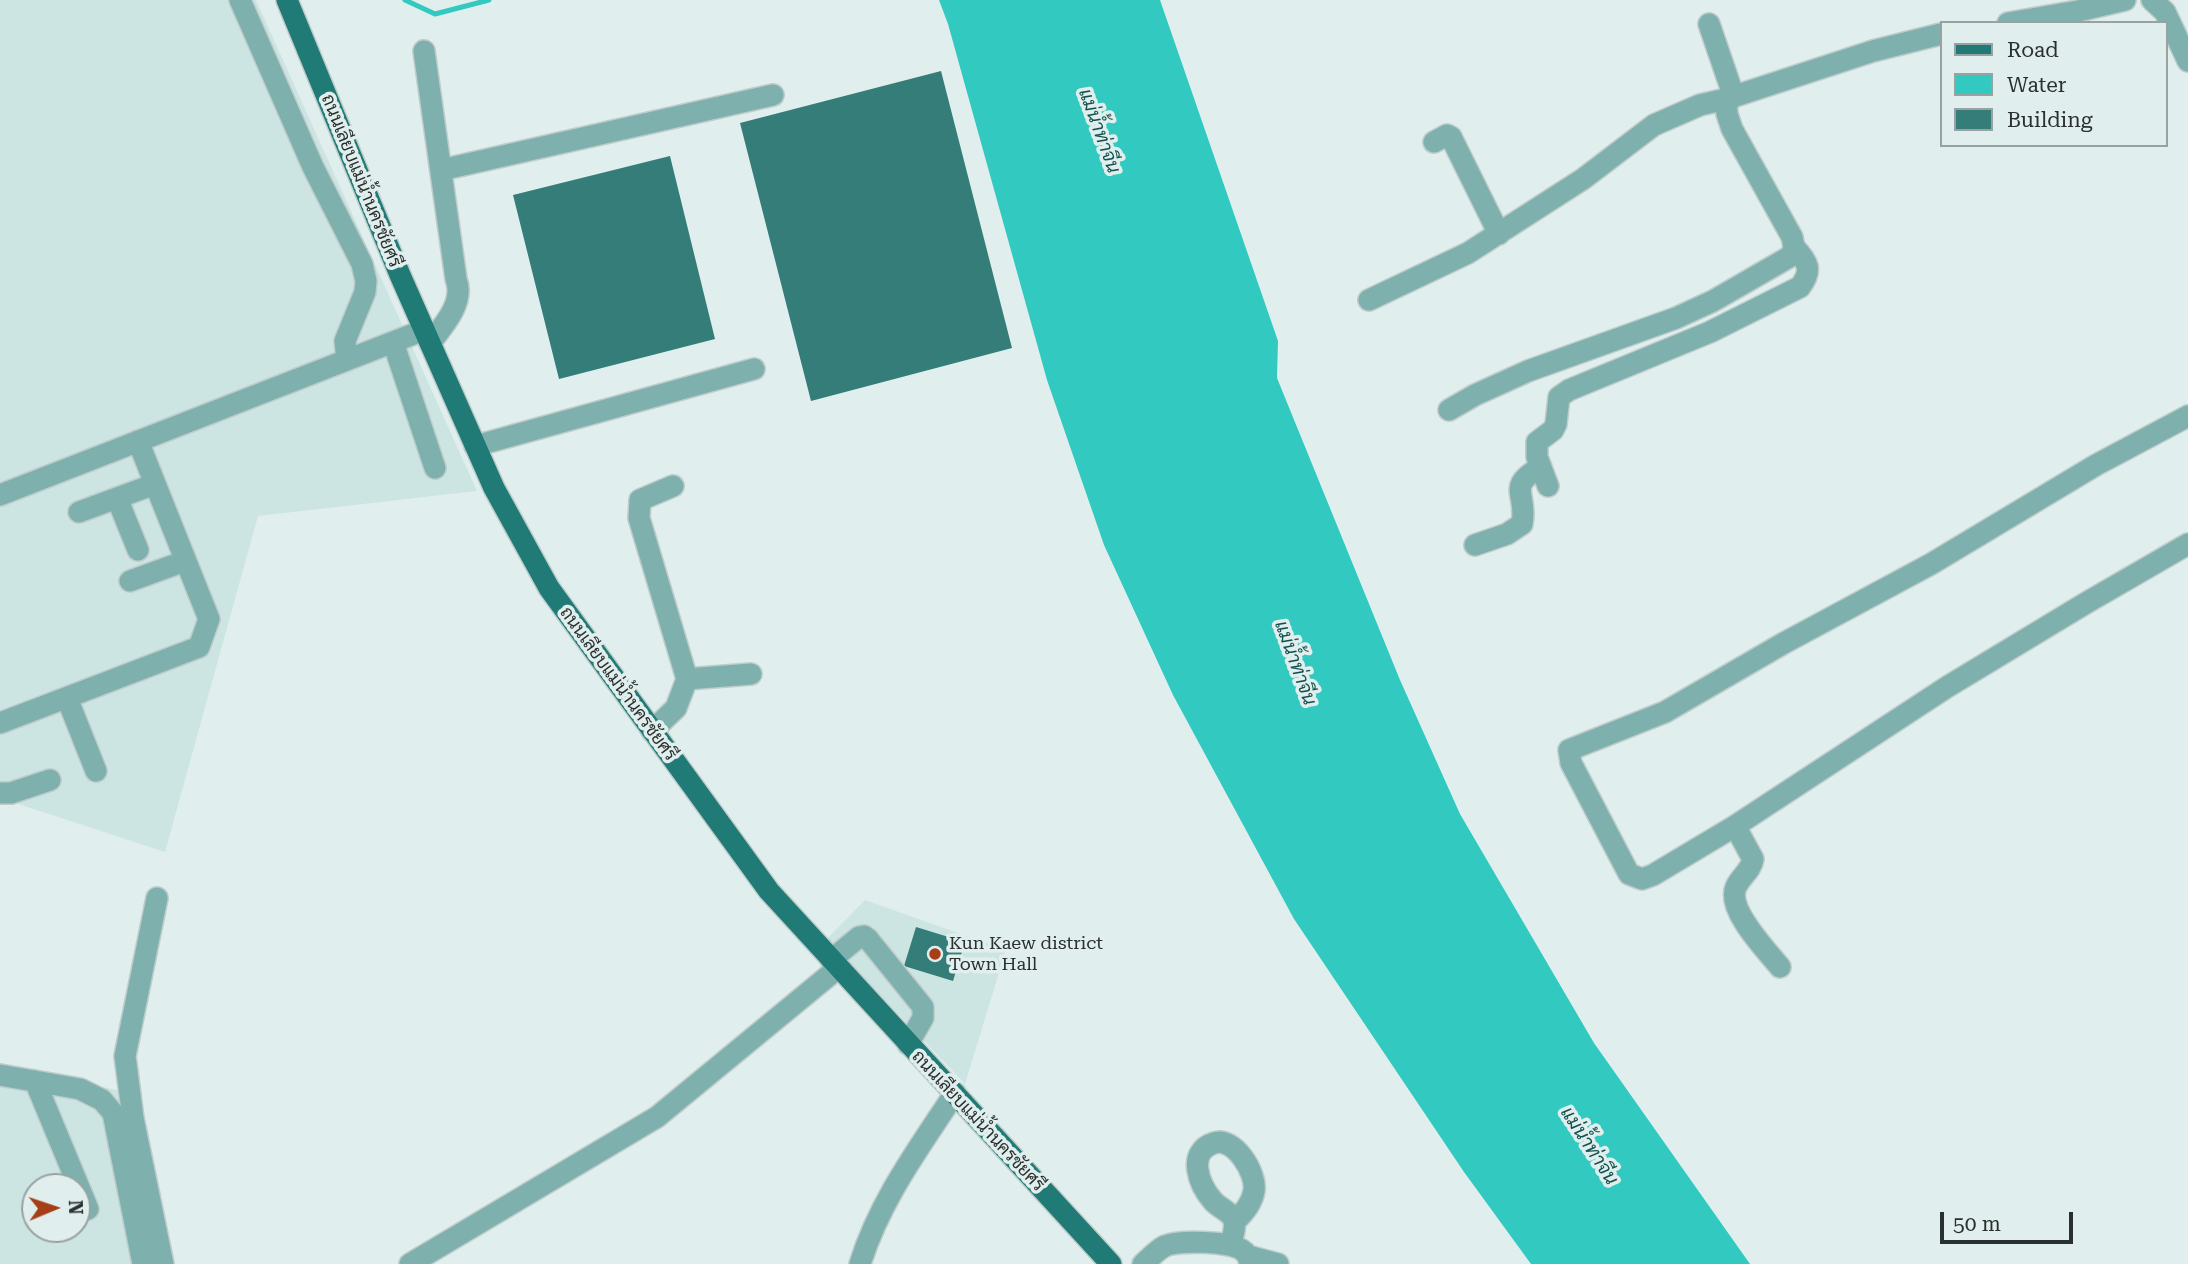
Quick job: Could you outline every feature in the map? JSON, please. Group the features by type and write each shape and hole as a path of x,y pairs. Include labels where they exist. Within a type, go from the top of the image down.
{"main road":[{"name":"ถนนเลียบแม่น้ำนครชัยศรี","path":"286,0 475,446 494,488 549,588 769,891 1111,1264"}],"street":[{"path":"240,0 313,167 362,264 366,281 365,292 345,341 347,360"},
{"path":"2024,17 2124,0"},
{"path":"2152,0 2165,12 2188,61"},
{"path":"1449,410 1528,371 1590,351 1701,307 1791,256 1794,247 1792,237 1732,129 1727,114 1730,98 1709,24"},
{"path":"1369,300 1468,253 1499,234 1583,179 1654,125 1700,105 1730,98 1873,51 1940,34"},
{"path":"0,495 393,342 427,336 450,318 460,288 456,279 424,51"},
{"path":"441,170 773,96"},
{"path":"1434,142 1447,135 1451,137 1499,234"},
{"path":"1475,545 1507,534 1522,524 1521,481 1526,475 1545,476 1537,457 1537,442 1553,430 1556,424 1559,397 1569,390 1710,332 1800,288 1807,278 1808,267 1805,258 1794,247"},
{"path":"393,342 435,468"},
{"path":"475,446 754,369"},
{"path":"2188,416 2096,465 1931,564 1784,643 1665,712 1570,750 1568,755 1593,809 1629,874 1642,879 1736,828 1935,695 2085,603 2188,544"},
{"path":"0,723 199,647 209,619 138,441"},
{"path":"79,512 155,484"},
{"path":"652,731 676,708 687,679 639,518 640,500 673,486"},
{"path":"117,498 138,550"},
{"path":"130,582 186,561"},
{"path":"687,679 751,674"},
{"path":"67,698 96,771"},
{"path":"0,793 11,793 50,780"},
{"path":"1736,828 1753,859 1752,867 1734,889 1734,903 1741,917 1780,967"},
{"path":"157,898 125,1056 133,1118 163,1264"},
{"path":"410,1264 657,1116 835,964 859,937 868,939 923,1007 923,1018 908,1044"},
{"path":"0,1075 80,1089 102,1100 113,1113 143,1264"},
{"path":"35,1081 73,1173"},
{"path":"860,1264 884,1203 955,1093"},
{"path":"1234,1222 1243,1255"},
{"path":"1143,1264 1164,1247 1181,1242 1278,1264"}],"shaded area":[{"path":"0,0 256,0 477,491 258,516 165,852 0,798"},
{"path":"865,900 1006,950 965,1084 827,939"},
{"path":"0,1065 121,1091 152,1264 0,1264"}],"water":[{"name":"แม่น้ำท่าจีน","path":"939,0 1160,0 1278,341 1277,378 1400,680 1460,814 1594,1043 1750,1264 1531,1264 1464,1172 1294,919 1173,695 1104,545 1047,380"}],"building":[{"path":"941,71 1012,348 811,401 740,123"},
{"path":"670,156 715,339 559,379 513,195"},
{"name":"Kun Kaew district Town Hall","path":"916,927 965,942 953,981 904,966"}],"waterway":[{"path":"405,0 435,14 489,0"}],"place":[{"name":"Kun Kaew district Town Hall","path":"935,954"}]}
